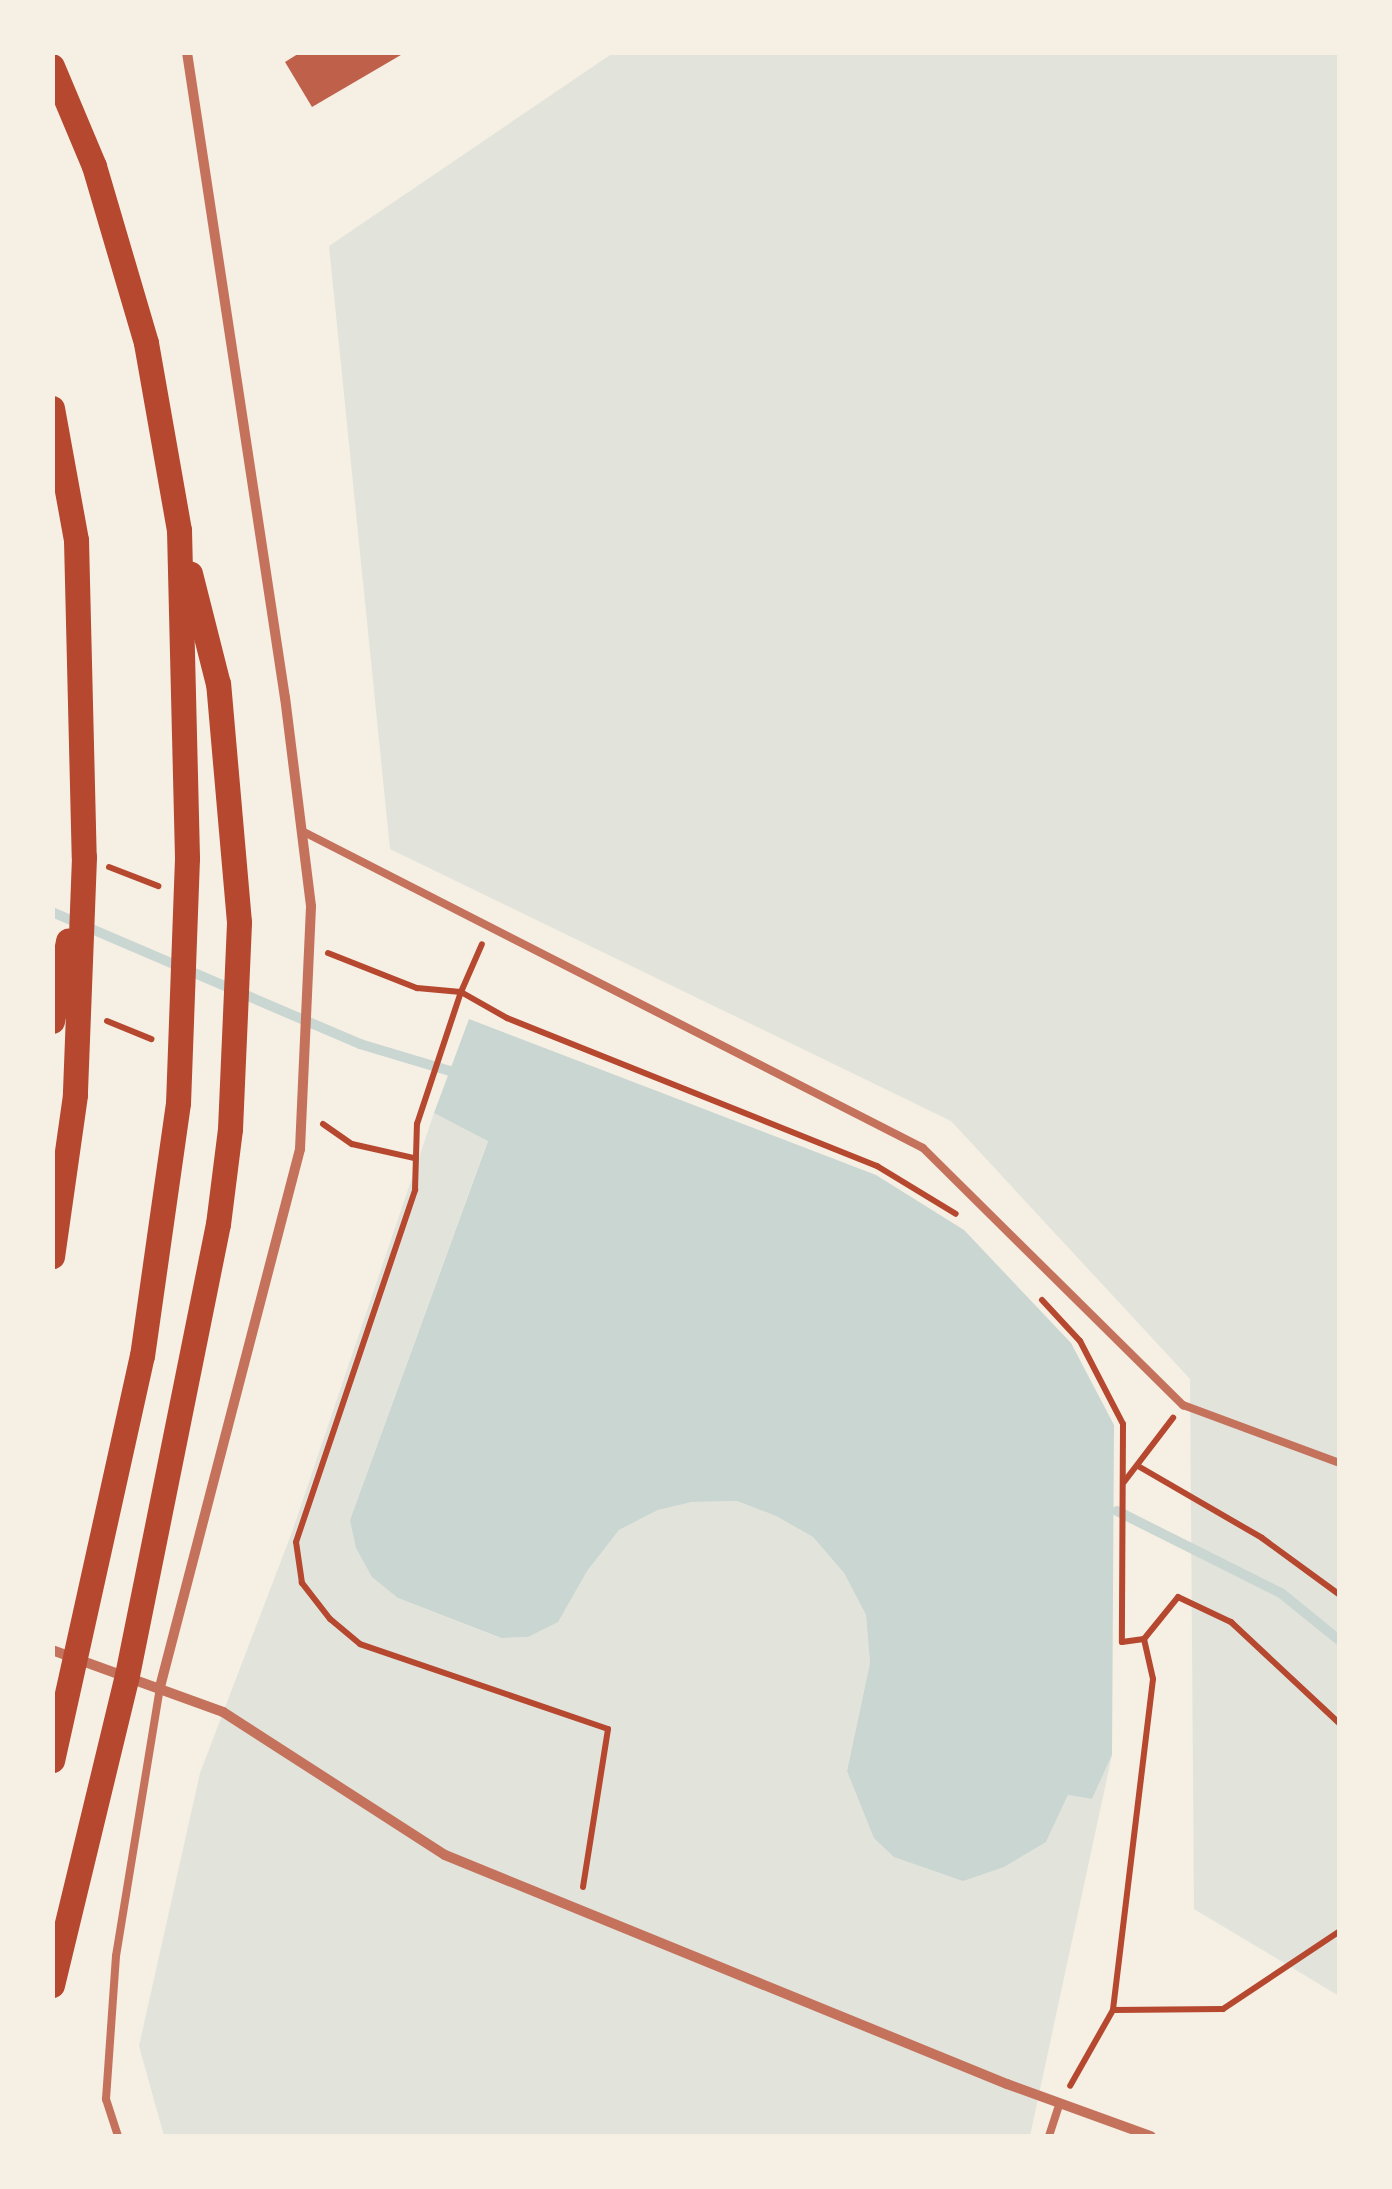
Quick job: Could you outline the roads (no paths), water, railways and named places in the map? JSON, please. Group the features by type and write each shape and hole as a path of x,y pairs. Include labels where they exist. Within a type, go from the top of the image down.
{"highway":[{"path":"52,66 94,166 146,343 179,530 218,684 239,922 230,1129 218,1224 127,1675 52,1985"},
{"path":"52,408 76,540 84,857 75,1095 52,1256"},
{"path":"52,1760 142,1354 178,1104 187,858 179,530"},
{"path":"52,1021 84,857"}],"street":[{"path":"160,1687 300,1149 312,906 186,52"},
{"path":"52,1650 223,1712 445,1855 1060,2104 1150,2136"}],"lane":[{"path":"302,831 923,1148 1183,1405 1340,1463"},
{"path":"118,2136 106,2100 116,1956 160,1687"},
{"path":"1049,2136 1060,2104"}],"waterway":[{"path":"52,912 360,1044 450,1071"},
{"path":"1117,1511 1281,1593 1340,1641"}]}
